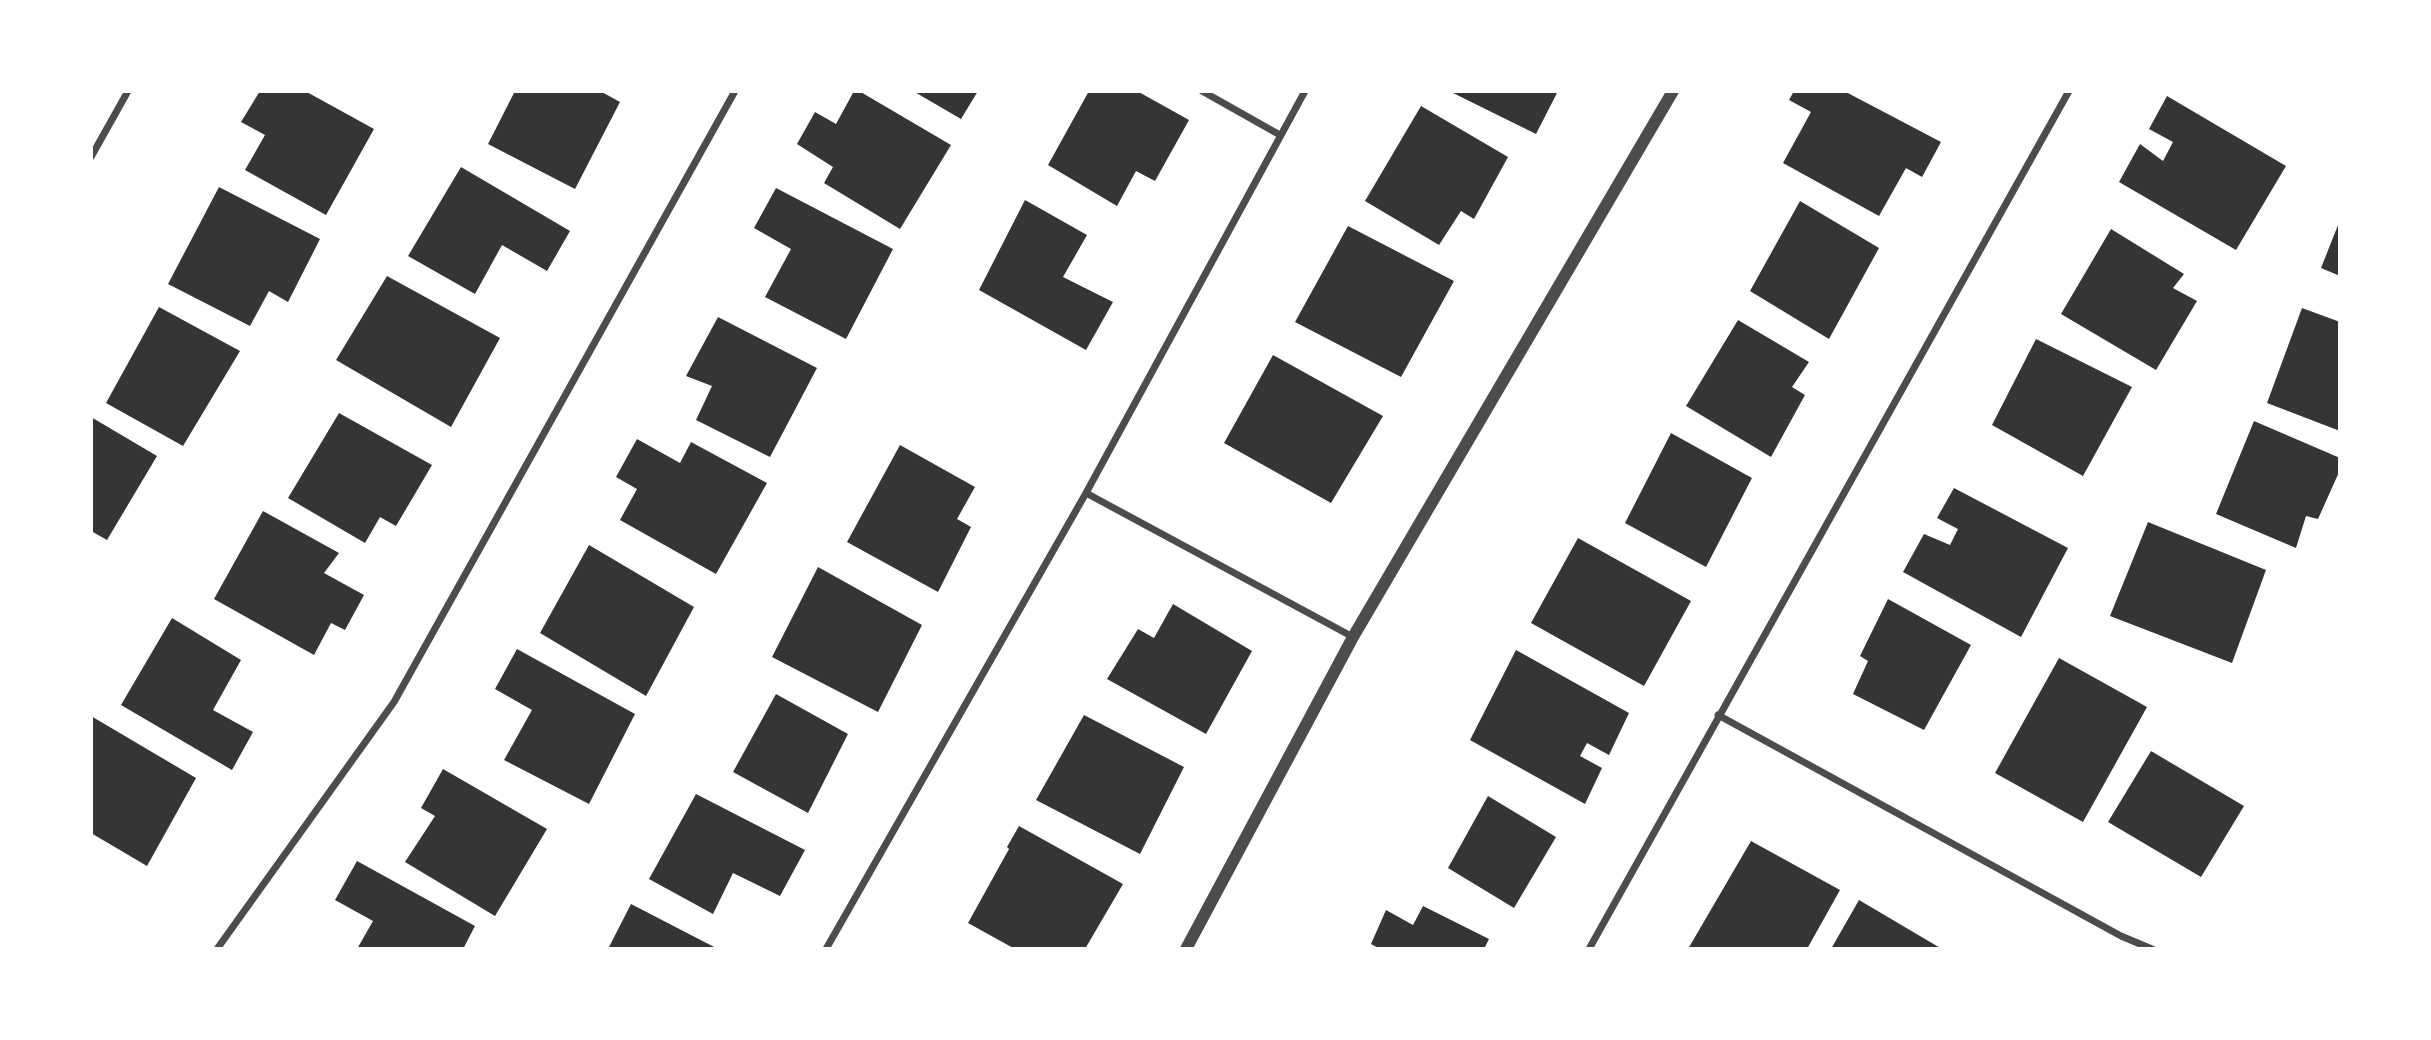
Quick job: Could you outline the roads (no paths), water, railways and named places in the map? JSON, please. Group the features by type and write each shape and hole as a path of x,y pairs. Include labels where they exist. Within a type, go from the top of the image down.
{"street":[{"path":"91,157 128,91"},
{"path":"218,949 394,702 735,91"},
{"path":"1202,91 1280,135"},
{"path":"826,949 1086,493 1305,91"},
{"path":"1186,949 1353,637 1673,91"},
{"path":"1588,949 2069,91"},
{"path":"1086,493 1353,637"},
{"path":"1718,715 2121,936 2152,949"}]}
